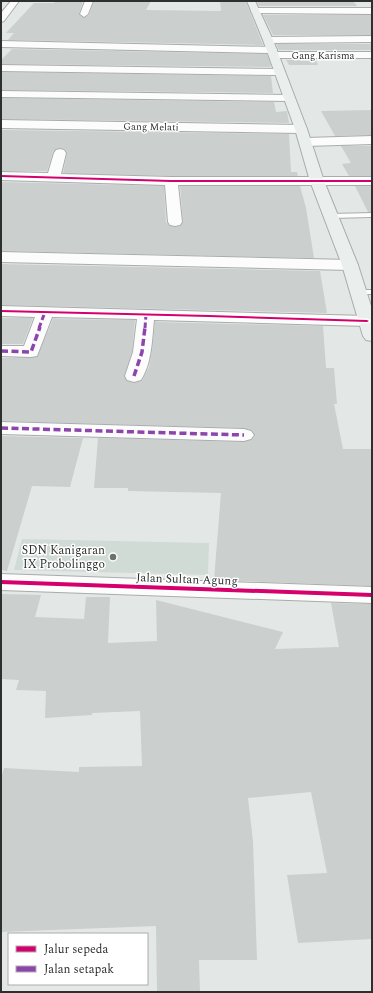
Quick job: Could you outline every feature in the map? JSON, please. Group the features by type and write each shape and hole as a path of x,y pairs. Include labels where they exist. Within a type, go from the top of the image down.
{"main road":[{"path":"253,6 272,48 306,142 317,181 330,216 350,265 366,292 369,329"}],"street":[{"path":"1,19 15,1"},
{"path":"84,14 89,1"},
{"path":"253,6 372,11"},
{"path":"1,44 272,48 372,39"},
{"name":"Gang Karisma","path":"272,48 372,55"},
{"path":"1,68 280,72"},
{"path":"1,94 289,98"},
{"name":"Gang Melati","path":"1,124 301,128"},
{"path":"306,142 372,140"},
{"path":"54,177 60,153"},
{"path":"1,176 171,181 372,181"},
{"path":"171,181 175,222"},
{"path":"1,257 350,265"},
{"path":"1,311 146,314 369,329"},
{"path":"1,351 31,352 45,312"},
{"path":"134,376 142,352 146,314"},
{"path":"1,428 244,435"},
{"name":"Jalan Sultan Agung","path":"1,582 372,595"}],"lane":[{"path":"330,216 372,215"}],"shaded area":[{"name":"SDN Kanigaran IX Probolinggo","path":"22,539 209,543 208,575 14,570"}],"building":[{"path":"56,1 83,1 79,14 84,18 89,15 94,1 151,1 146,10 221,11 220,1 242,1 246,2 263,45 8,40 14,33 6,33 34,3 54,3"},
{"path":"353,1 357,6 259,6 257,2"},
{"path":"263,15 372,15 372,35 273,35"},
{"path":"276,44 372,44 372,50 279,50"},
{"path":"12,49 267,54 271,65 270,67 1,64 1,60"},
{"path":"286,60 316,60 318,65 289,65"},
{"path":"1,72 271,76 273,93 1,90"},
{"path":"1,98 274,102 276,112 287,111 289,123 1,119"},
{"path":"372,110 372,135 335,136 321,111"},
{"path":"1,130 289,134 291,172 297,172 298,176 171,176 63,173 67,153 65,149 60,148 53,152 47,171 1,171"},
{"path":"341,146 372,146 372,176 349,176 342,164 351,163"},
{"path":"1,182 164,186 166,222 170,226 175,227 180,226 183,222 180,186 300,186 306,208 314,258 1,251"},
{"path":"355,186 372,186 372,212 368,212"},
{"path":"1,264 320,271 327,313 1,305"},
{"path":"1,318 33,318 23,344 1,344"},
{"path":"53,319 135,320 132,352 124,376 127,381 134,383 142,381 149,367 155,322 323,326 326,368 334,368 337,404 334,404 343,449 372,449 372,586 214,580 221,493 128,491 128,488 94,488 98,438 244,442 251,440 255,436 251,430 244,428 1,421 1,358 37,357"},
{"path":"1,436 83,438 70,487 32,486 7,571 1,570"},
{"path":"1,594 41,595 35,617 84,619 86,597 110,597 108,643 157,641 156,600 283,632 275,649 339,647 331,603 372,604 372,939 298,943 287,875 327,873 311,792 248,798 253,841 257,960 199,960 200,992 157,992 156,926 1,932 1,778 4,768 79,772 79,767 142,766 140,711 92,713 92,715 45,718 46,691 16,690 19,680 1,679"}],"marked path":[{"path":"1,351 31,352 45,312"},
{"path":"134,376 142,352 146,314"},
{"path":"1,428 244,435"}],"cycle path":[{"path":"1,176 171,181 372,181"},
{"path":"1,311 367,321"},
{"path":"1,582 372,595"}],"place":[{"name":"SDN Kanigaran IX Probolinggo","path":"113,557"}]}
